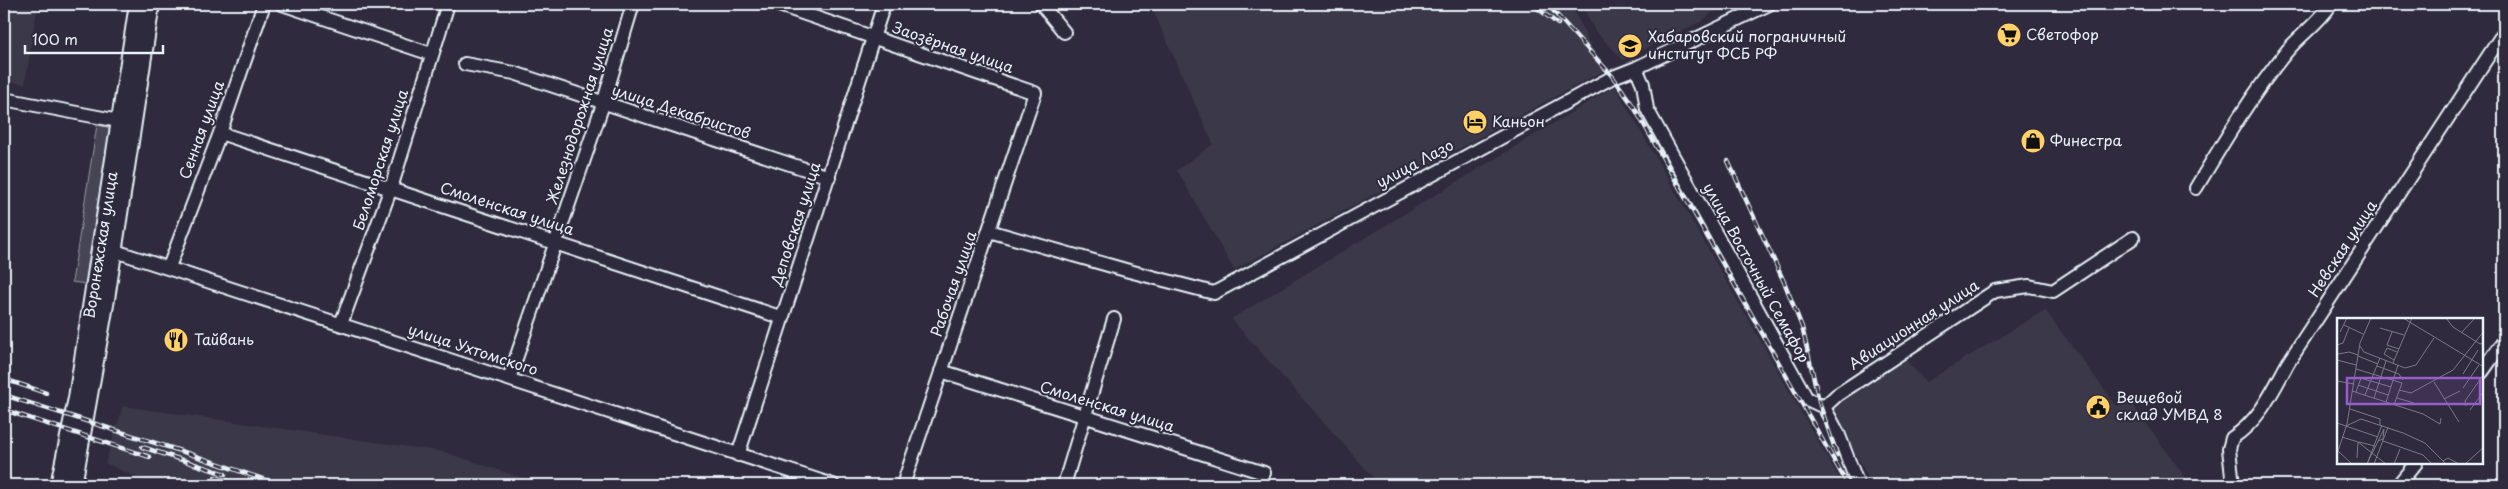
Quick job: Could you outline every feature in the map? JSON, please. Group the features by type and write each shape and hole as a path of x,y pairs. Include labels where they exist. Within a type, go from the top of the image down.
{"main road":[{"name":"Воронежская улица","path":"73,485 126,123 138,4"},
{"name":"Воронежская улица","path":"126,123 151,4"},
{"name":"Воронежская улица","path":"59,485 108,249"}],"street":[{"name":"Сенная улица","path":"169,267 220,133 264,4"},
{"path":"282,4 431,54"},
{"name":"Беломорская улица","path":"341,324 415,117 431,54 448,4"},
{"name":"Железнодорожная улица","path":"509,379 603,104 633,4"},
{"name":"Заозёрная улица","path":"776,4 1035,93"},
{"name":"Деповская улица","path":"738,455 884,4"},
{"path":"1041,4 1064,32"},
{"name":"улица Лазо","path":"989,231 1214,293 1595,86 1769,4"},
{"path":"2196,188 2240,115 2287,51 2313,27 2331,4"},
{"name":"Невская улица","path":"2233,485 2229,449 2232,438 2247,428 2261,410 2293,355 2504,32"},
{"name":"улица Декабристов","path":"465,64 514,73 603,104 829,177"},
{"name":"улица Восточный Семафор","path":"1636,68 1643,84 1647,110 1807,399 1824,407 1838,433 1858,485"},
{"name":"Рабочая улица","path":"903,485 1035,93"},
{"path":"4,99 126,123"},
{"name":"Смоленская улица","path":"220,133 783,318"},
{"name":"Авиационная улица","path":"1824,407 1837,395 1995,292 2029,286 2053,291 2133,238"},
{"name":"улица Ухтомского","path":"108,249 169,267 833,485"},
{"path":"1064,485 1114,319"},
{"path":"2483,371 2504,341"},
{"name":"Смоленская улица","path":"941,371 1264,473"},
{"path":"2398,485 2415,464"}],"shaded area":[{"path":"4,4 38,4 25,84 4,81"},
{"path":"1150,4 1571,4 1603,71 1234,270 1177,170 1213,144"},
{"name":"Хабаровский пограничный институт ФСБ РФ","path":"1581,4 1724,4 1702,21 1623,60 1595,31"},
{"path":"1615,86 1843,485 1380,485 1231,319"},
{"path":"97,125 111,128 86,284 72,282"},
{"path":"2045,310 2117,406 2128,398 2189,485 1872,485 1831,407 1905,359 1926,382"},
{"path":"123,406 445,452 543,485 153,485 105,463"}],"railway":[{"path":"1532,4 1558,24"},
{"path":"1547,4 1613,77 1634,107 1848,485"},
{"path":"1728,161 1785,284 1802,327 1820,405 1837,455"},
{"path":"4,379 46,393"},
{"path":"4,395 187,453 280,485"},
{"path":"4,410 150,457"},
{"path":"142,447 225,474"},
{"path":"215,477 241,485"}],"place":[{"name":"Светофор","path":"2009,35"},
{"name":"Хабаровский пограничный институт ФСБ РФ","path":"1630,46"},
{"name":"Каньон","path":"1475,122"},
{"name":"Финестра","path":"2033,141"},
{"name":"Тайвань","path":"176,340"},
{"name":"Вещевой склад УМВД 8","path":"2098,407"}]}
